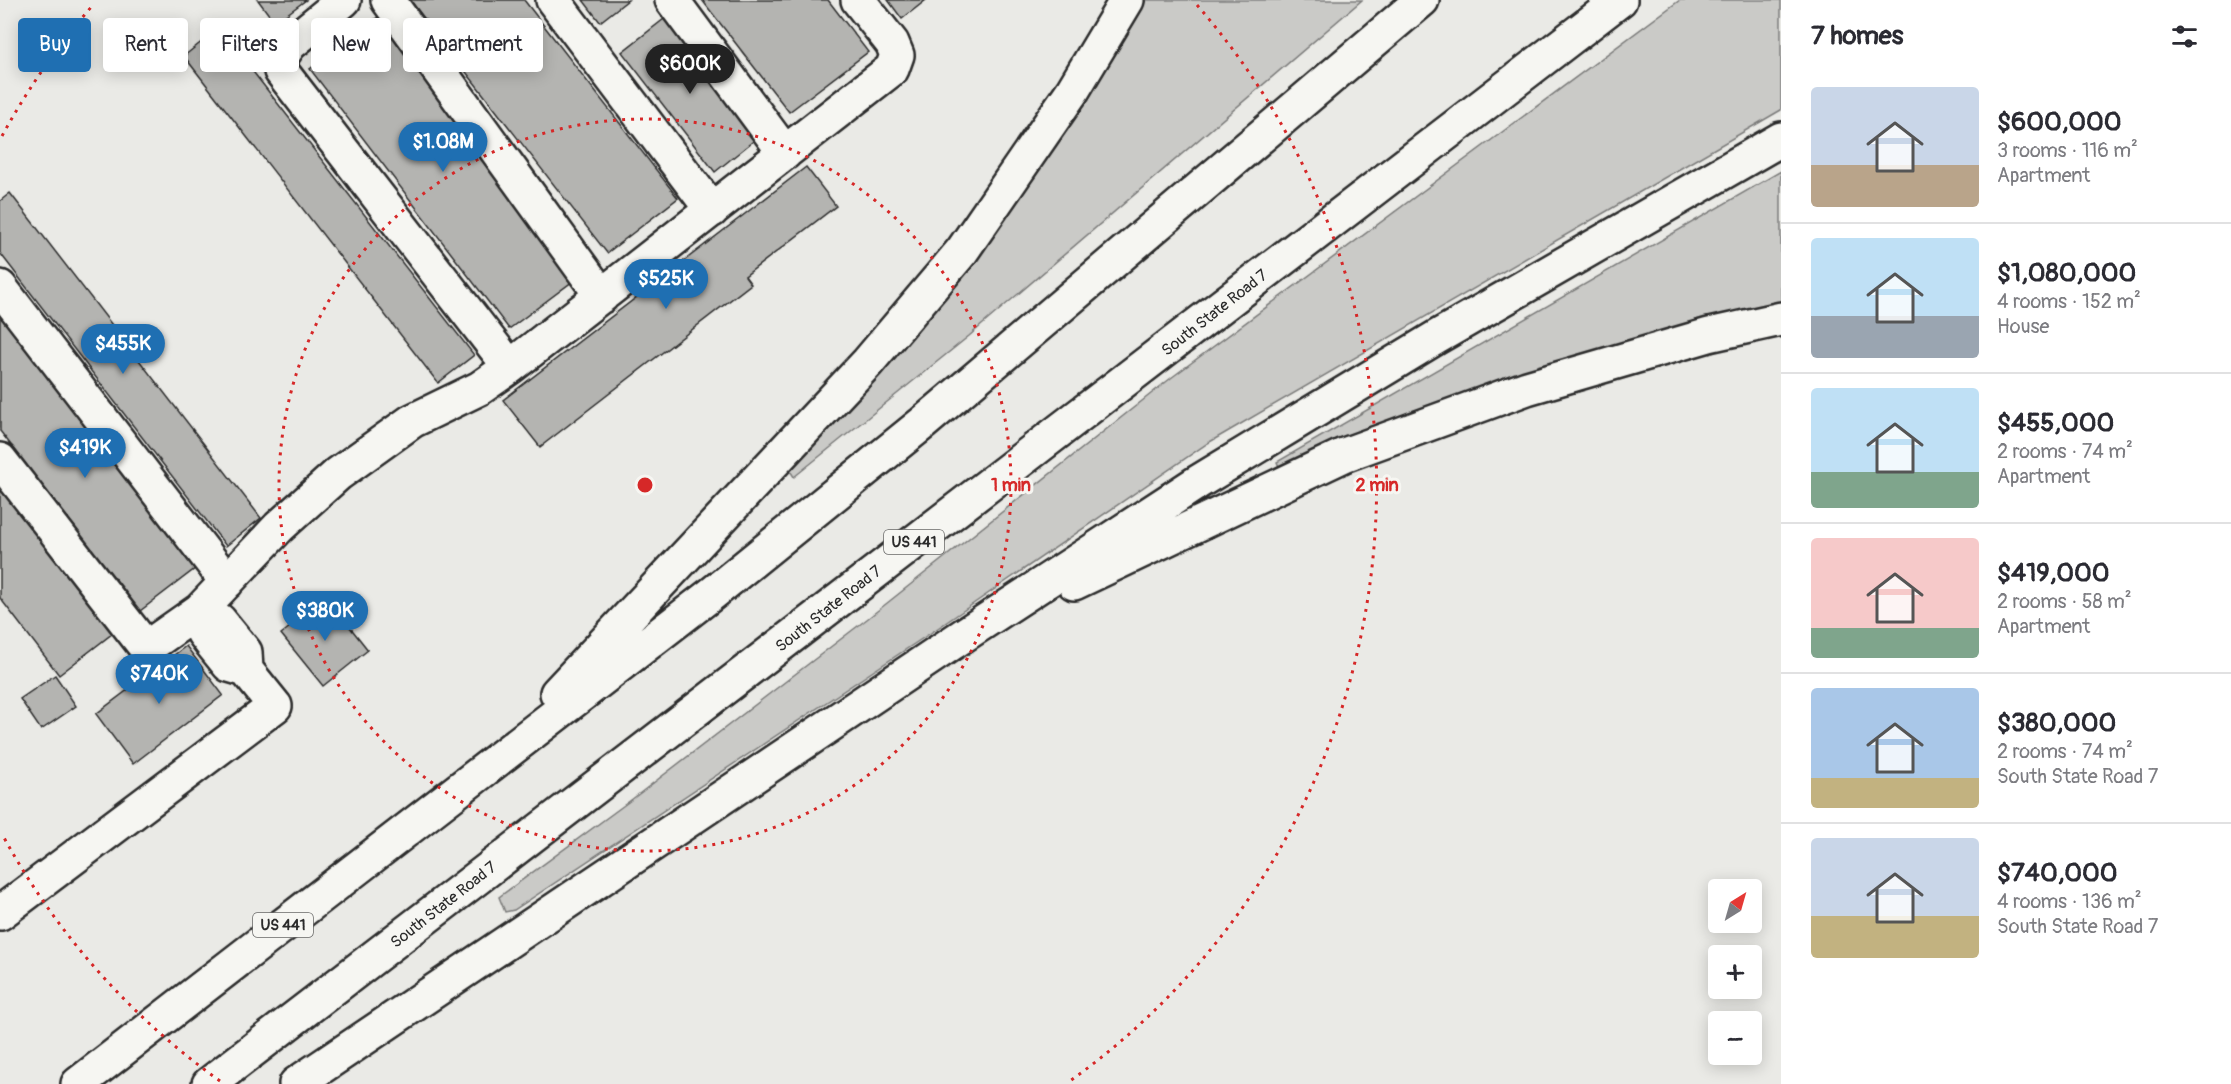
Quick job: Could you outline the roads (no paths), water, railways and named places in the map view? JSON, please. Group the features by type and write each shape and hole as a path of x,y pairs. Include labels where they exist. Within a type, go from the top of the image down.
{"main road":[{"path":"344,0 290,44 281,57 281,71 510,367"},
{"path":"388,0 602,296"},
{"path":"553,0 712,210"},
{"path":"672,0 785,153"},
{"path":"0,460 146,648 200,610 279,527 338,474 412,421 480,388 510,367 892,69 897,56 892,44 858,0"},
{"path":"488,766 868,362 962,250 1073,90 1127,0"},
{"name":"US 441","path":"78,1084 703,600 923,423 1422,0"},
{"name":"South State Road 7","path":"209,1084 1620,0"},
{"path":"296,1084 964,635 1198,482 1437,337 1781,139"},
{"path":"0,287 227,582"},
{"path":"964,635 1344,455 1527,388 1709,335 1781,318"},
{"path":"0,913 275,706 246,670 245,652 219,620 200,610"}]}
